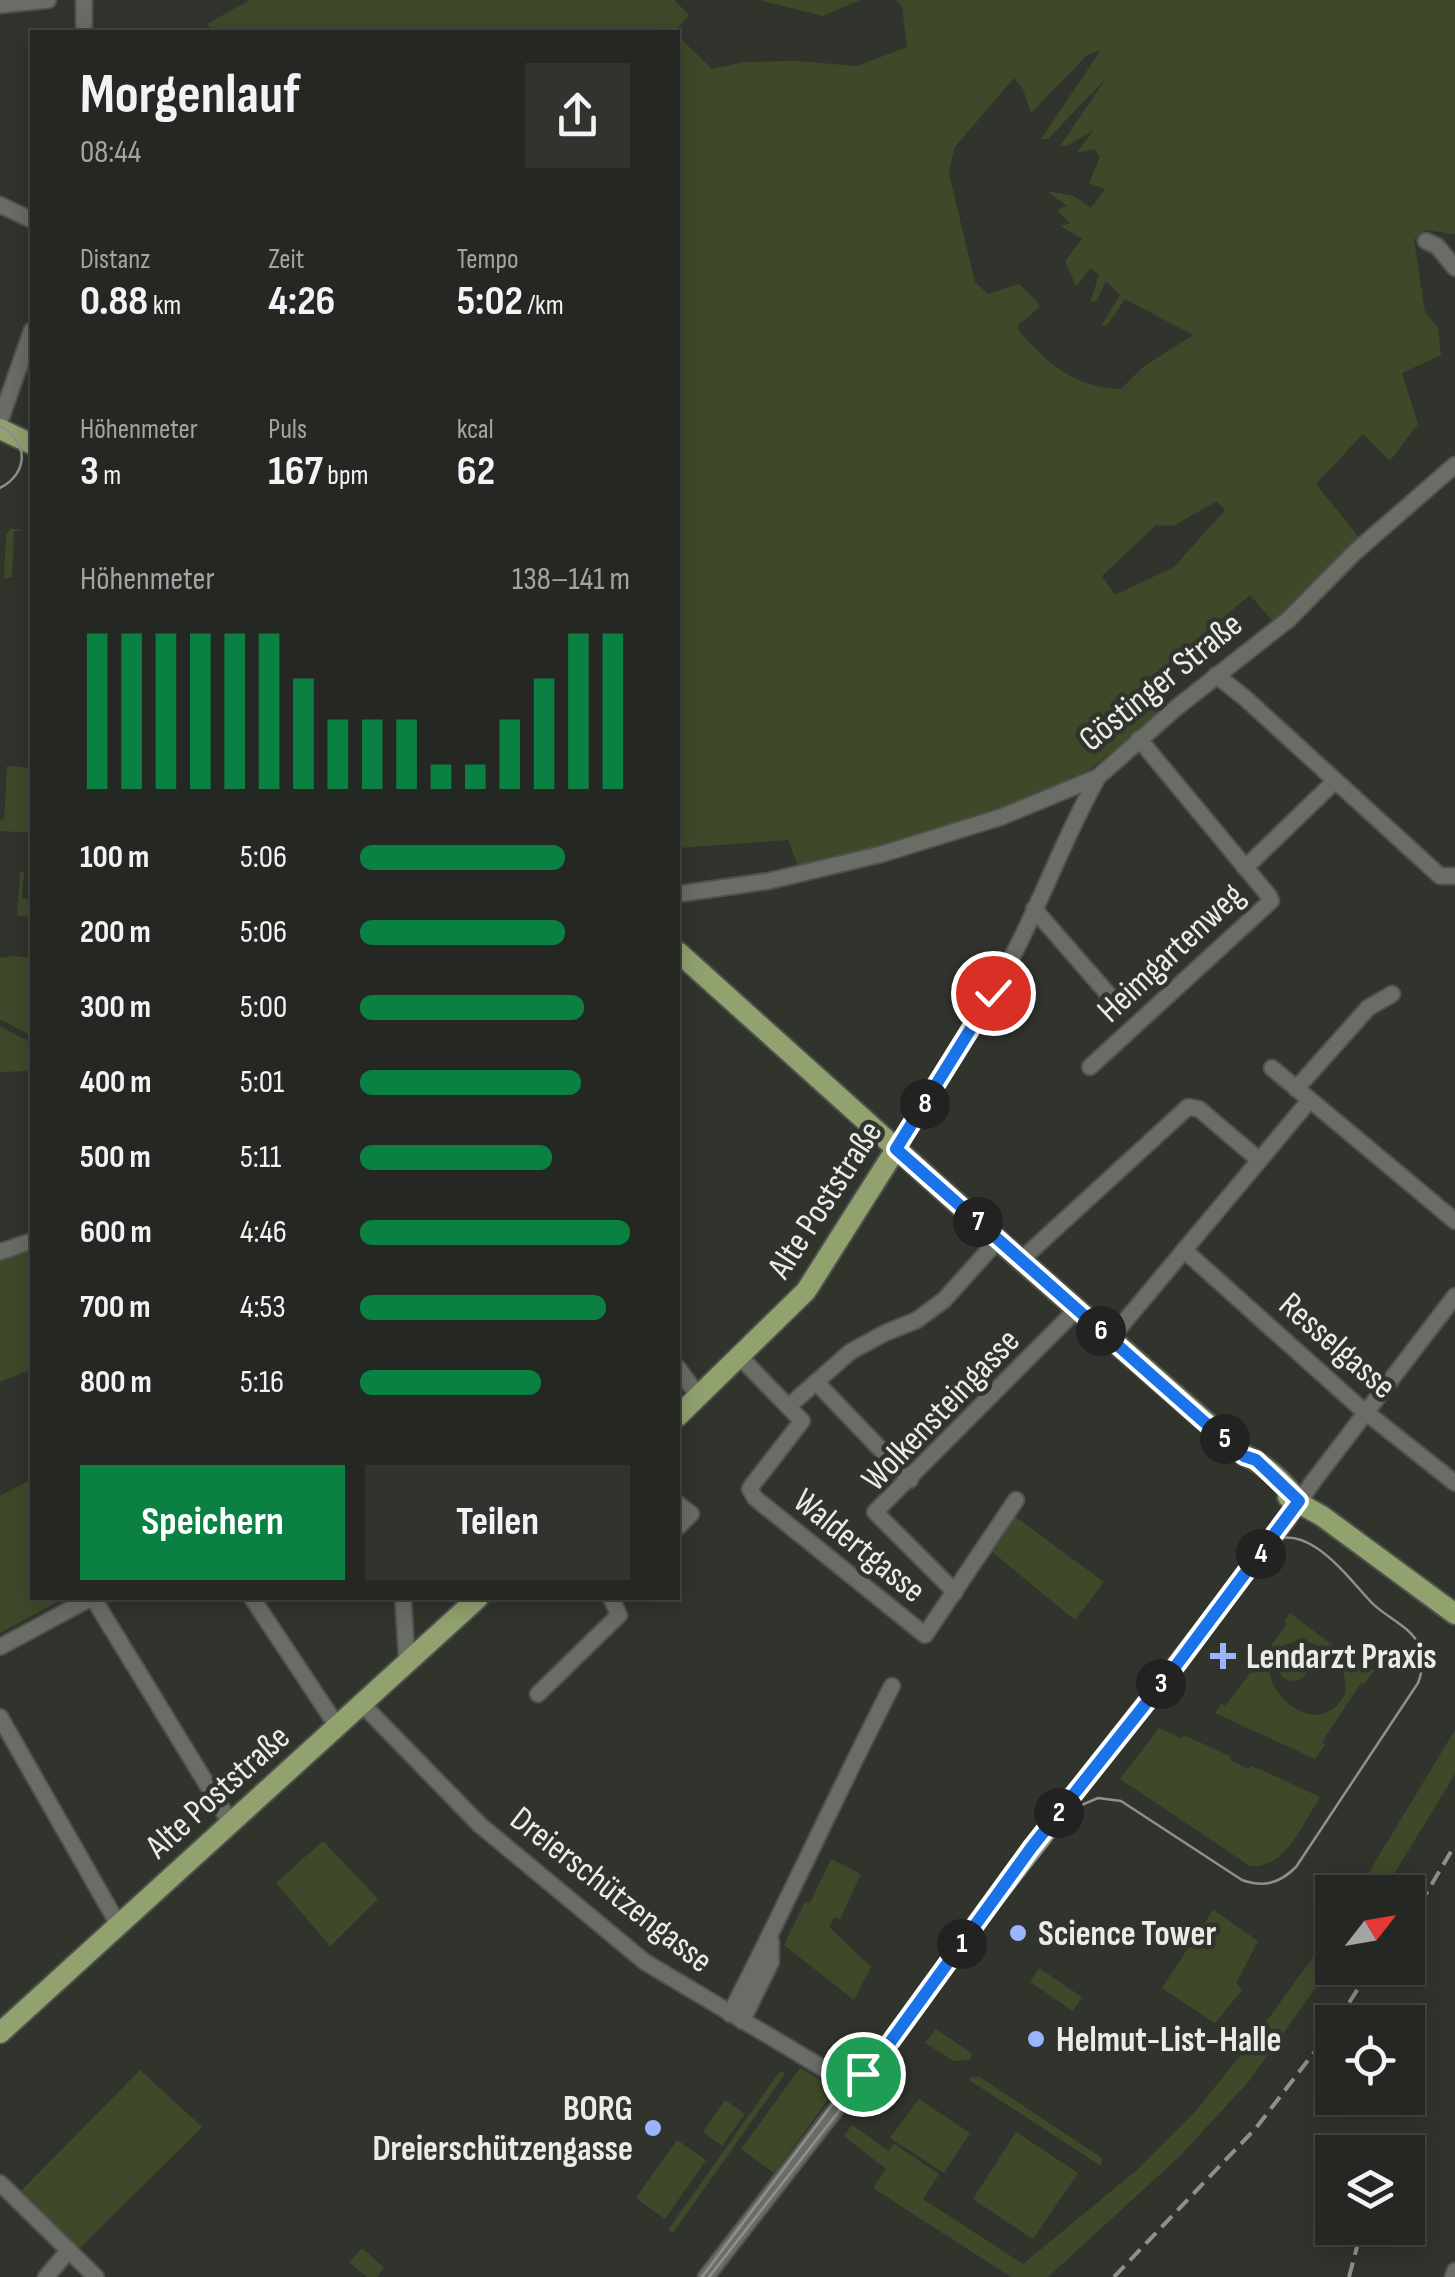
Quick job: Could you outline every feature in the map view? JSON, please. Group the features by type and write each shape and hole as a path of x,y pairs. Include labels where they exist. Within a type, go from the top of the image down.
{"main road":[{"path":"0,429 30,443"},
{"path":"680,954 1244,1456 1250,1469 1455,1614"},
{"name":"Alte Poststraße","path":"680,1414 806,1291 896,1149"},
{"name":"Alte Poststraße","path":"0,2033 476,1600"}],"street":[{"path":"0,5 48,0"},
{"path":"84,0 84,30"},
{"path":"0,205 30,219"},
{"path":"1426,242 1437,246 1455,268"},
{"path":"0,421 30,336"},
{"name":"Göstinger Straße","path":"680,894 769,881 882,854 1002,817 1098,777 1288,619 1356,551 1455,464"},
{"path":"1216,675 1440,876 1455,876"},
{"name":"Heimgartenweg","path":"1090,1067 1269,904 1270,896 1138,740"},
{"name":"Alte Poststraße","path":"896,1149 988,1001 1098,777"},
{"path":"1245,868 1335,780"},
{"name":"Heimgartenweg","path":"1034,909 1115,1002"},
{"path":"1296,1089 1368,1008 1392,994"},
{"path":"1272,1068 1455,1221"},
{"path":"1110,1338 1309,1101"},
{"path":"1021,1260 1185,1108 1199,1109 1258,1159"},
{"path":"740,1357 789,1406 850,1352 917,1320 944,1300 998,1240"},
{"path":"0,1252 30,1242"},
{"name":"Resselgasse","path":"1184,1250 1366,1411 1455,1483"},
{"path":"706,2277 882,2044 1062,1817 1455,1296"},
{"name":"Wolkensteingasse","path":"955,1592 875,1512 1077,1309"},
{"path":"680,1371 699,1397"},
{"path":"816,1382 910,1480"},
{"name":"Waldertgasse","path":"789,1406 802,1422 750,1489 754,1498 925,1634 955,1592"},
{"path":"955,1592 1016,1500"},
{"path":"680,1506 691,1514 680,1525"},
{"path":"0,1648 88,1600"},
{"path":"93,1600 230,1822"},
{"path":"253,1600 337,1726"},
{"path":"403,1600 408,1661"},
{"path":"538,1694 619,1615 612,1600"},
{"path":"736,2017 770,1962 771,1937 892,1686"},
{"name":"Dreierschützengasse","path":"361,1703 443,1790 645,1962 854,2086"},
{"path":"0,1716 118,1924"},
{"path":"0,2183 96,2277"},
{"path":"46,2277 69,2250"}],"green space":[{"path":"250,0 674,0 689,15 676,30 212,30 207,24"},
{"path":"759,0 860,0 823,16"},
{"path":"896,0 1455,0 1455,234 1425,230 1414,240 1425,312 1438,327 1441,355 1402,373 1418,424 1390,461 1363,434 1316,484 1361,540 1273,622 1250,595 1145,683 1166,708 1088,771 989,814 799,868 788,840 680,848 680,38 712,69 744,62 857,66 907,47 902,7","holes":["1101,50 1041,139 1048,139 1107,77 1060,146 1094,130 1076,153 1095,149 1100,157 1089,183 1105,189 1091,208 1074,196 1047,191 1067,206 1057,210 1070,223 1061,226 1082,239 1065,261 1076,286 1091,268 1099,275 1090,303 1097,300 1106,281 1120,295 1101,326 1107,325 1125,299 1193,335 1143,367 1121,389 1076,379 1029,342 1018,325 1040,307 1019,284 988,294 975,282 949,174 954,148 1014,78 1023,89 1031,113 1087,55","1217,501 1225,510 1174,567 1115,595 1102,576 1156,525 1173,526"]},
{"path":"11,528 23,531 14,531 12,577 4,579 6,535"},
{"path":"7,766 30,768 30,833 0,831 0,821 4,820"},
{"path":"20,872 24,872 22,898 30,900 30,917 17,916"},
{"path":"0,958 30,958 30,1035 0,1019"},
{"path":"0,1026 30,1042 30,1071 0,1072"},
{"path":"30,1252 30,1370 0,1382 0,1261"},
{"path":"30,1480 30,1600 61,1600 0,1633 0,1496"},
{"path":"1013,1515 1104,1582 1075,1620 990,1550"},
{"path":"1290,1613 1368,1672 1371,1668 1374,1671 1361,1683 1315,1759 1215,1713 1221,1704 1225,1706 1287,1624 1284,1621","holes":["1301,1641 1335,1658 1345,1684 1345,1694 1330,1711 1312,1715 1295,1708 1280,1695 1271,1679 1270,1662 1279,1648"]},
{"path":"1293,1651 1304,1655 1308,1666 1304,1677 1293,1681 1282,1677 1278,1666 1282,1655"},
{"path":"1159,1728 1182,1739 1184,1735 1249,1769 1251,1766 1320,1797 1283,1853 1273,1861 1250,1866 1120,1779"},
{"path":"1455,1730 1455,1774 1393,1875 1367,1875"},
{"path":"323,1841 378,1899 330,1946 276,1883"},
{"path":"831,1859 861,1874 840,1919 834,1917 829,1927 871,1967 854,2000 784,1945"},
{"path":"1213,1910 1258,1941 1236,1983 1242,1990 1215,2023 1162,1988"},
{"path":"1315,1954 1318,1985 1249,2081 1180,2156 1048,2277 1011,2277 873,2188 886,2169 844,2136 852,2125 889,2151 894,2144 939,2174 923,2199 1023,2264 1138,2169 1194,2113"},
{"path":"1039,1968 1082,1997 1073,2011 1030,1982"},
{"path":"936,2029 972,2054 970,2060 954,2061 925,2043"},
{"path":"800,2068 824,2085 827,2101 774,2173 741,2149"},
{"path":"140,2070 202,2127 79,2249 21,2191"},
{"path":"780,2071 785,2074 673,2233 668,2230"},
{"path":"980,2077 1102,2158 1101,2166 969,2080"},
{"path":"919,2099 970,2133 944,2173 890,2138"},
{"path":"725,2100 745,2114 722,2146 703,2132"},
{"path":"1016,2132 1078,2173 1033,2239 973,2199"},
{"path":"677,2140 706,2160 665,2219 636,2198"},
{"path":"362,2248 384,2268 377,2277 367,2277 349,2262"}],"tram line":[{"path":"0,426 16,440 22,457 16,474 0,488"},
{"path":"702,2277 1029,1844 1265,1545 1280,1538 1310,1544 1410,1633 1422,1655 1418,1683 1296,1867 1284,1877 1265,1884 1242,1880 1121,1801 1098,1798 1077,1807 709,2277"}],"railway":[{"path":"1425,1895 1455,1845"},
{"path":"1348,2005 1360,1985"},
{"path":"1114,2277 1256,2128 1315,2051"},
{"path":"1349,2277 1357,2245"}],"place":[{"name":"Lendarzt Praxis","path":"1223,1656"},
{"name":"Science Tower","path":"1018,1933"},
{"name":"Helmut-List-Halle","path":"1036,2039"},
{"name":"BORG Dreierschützengasse","path":"653,2128"}],"route":[{"path":"863,2074 1031,1848 1178,1663 1299,1501 896,1149 993,993"}]}
